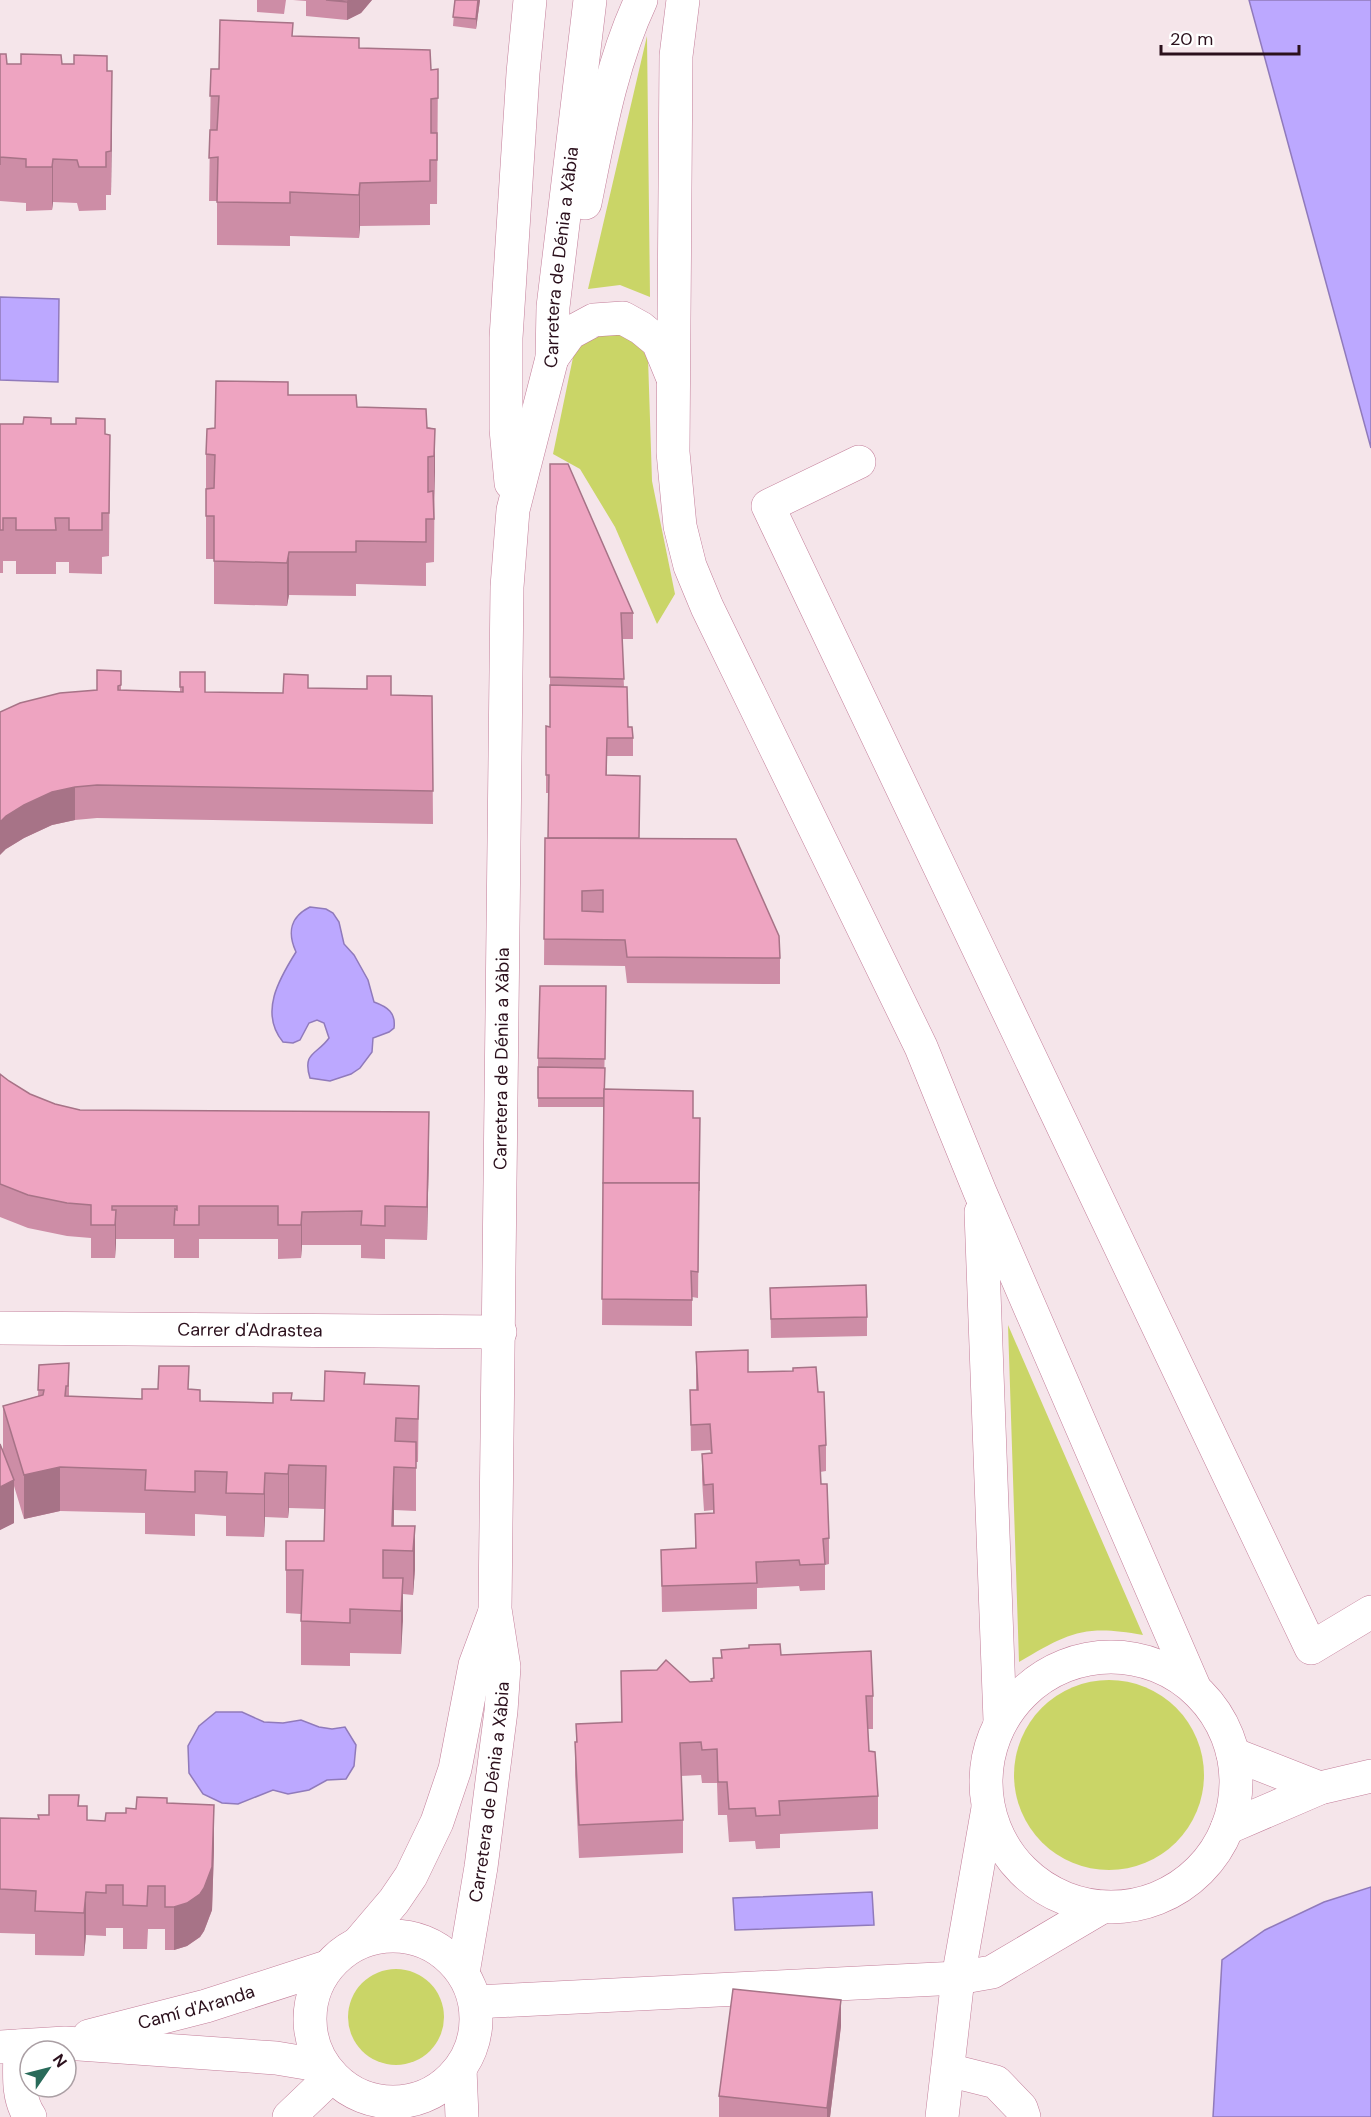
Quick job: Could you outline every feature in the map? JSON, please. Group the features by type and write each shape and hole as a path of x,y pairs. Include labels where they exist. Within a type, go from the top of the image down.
{"street":[{"name":"Carretera de Dénia a Xàbia","path":"469,1988 504,1667 495,1609 507,587 513,510 506,429 506,338 523,73 530,0"},
{"name":"Carretera de Dénia a Xàbia","path":"513,510 552,358 553,307 590,0"},
{"path":"552,358 614,71 641,0"},
{"path":"656,0 676,56"},
{"path":"683,0 676,56 673,440 676,499 690,566 707,608 921,1047 980,1192 1195,1689 1219,1718 1233,1754 1235,1791 1227,1827 1212,1856 1191,1879 1164,1896 1134,1905 1102,1907 1063,1898 1029,1877 1003,1845 988,1808"},
{"path":"552,358 570,333 594,320 623,318 641,328 658,342 674,381"},
{"path":"859,462 768,506 1311,1648 1371,1612"},
{"path":"980,1192 1000,1721"},
{"name":"Carrer d'Adrastea","path":"0,1328 500,1332"},
{"name":"Carretera de Dénia a Xàbia","path":"360,1941 394,1901 411,1876 436,1822 455,1769 475,1665 495,1609"},
{"path":"942,2117 958,1978 988,1808 985,1778 989,1749 1000,1721 1023,1691 1054,1669 1090,1658 1128,1657 1163,1668 1195,1689"},
{"path":"1233,1754 1320,1788"},
{"path":"1227,1827 1320,1788 1371,1776"},
{"path":"469,1988 958,1978 992,1972 1102,1907"},
{"path":"388,1935 417,1939 443,1952 469,1988 477,2028 471,2049 460,2069 441,2088 418,2099 375,2108 328,2071 313,2042 310,2016 314,1990 327,1967 342,1952 360,1941 388,1935"},
{"name":"Camí d'Aranda","path":"78,2039 206,2006 327,1967"},
{"name":"Camí d'Aranda","path":"78,2044 276,2058 328,2071"},
{"path":"10,2047 22,2106 30,2117"},
{"path":"460,2069 462,2117"},
{"path":"948,2070 996,2082 1021,2108 1024,2117"},
{"path":"289,2117 328,2071"}],"green space":[{"path":"647,36 650,297 620,285 588,289"},
{"path":"620,330 635,340 648,358 652,481 675,594 657,624 615,527 580,469 553,454 576,343 599,331"},
{"path":"1008,1325 1143,1635 1106,1630 1077,1634 1051,1644 1019,1662"},
{"path":"1100,1680 1118,1680 1154,1691 1176,1708 1188,1722 1197,1739 1204,1775 1197,1811 1188,1828 1176,1842 1154,1859 1137,1866 1118,1870 1100,1870 1064,1859 1042,1842 1030,1828 1018,1803 1014,1784 1014,1766 1025,1730 1042,1708 1056,1696 1081,1684"},
{"path":"396,1969 414,1973 430,1983 440,1999 444,2017 440,2035 430,2051 414,2061 396,2065 378,2061 362,2051 352,2035 348,2017 352,1999 362,1983 378,1973"}],"shaded area":[{"path":"1249,0 1371,0 1371,448"},
{"path":"0,297 59,299 58,382 0,380"},
{"path":"310,907 326,909 333,913 339,922 344,944 354,955 368,980 374,1002 390,1011 394,1018 394,1028 373,1038 372,1052 360,1068 351,1074 330,1081 310,1078 308,1070 309,1058 329,1038 324,1023 317,1020 309,1023 300,1040 293,1043 283,1042 276,1031 273,1020 274,996 283,973 296,952 291,932 292,926 298,915"},
{"path":"216,1712 242,1712 264,1722 283,1723 301,1720 319,1727 332,1729 345,1727 356,1745 354,1766 346,1779 327,1780 309,1790 288,1794 273,1790 238,1804 222,1803 203,1794 189,1773 188,1746 199,1726"},
{"path":"1371,1887 1371,2117 1213,2117 1222,1960 1265,1930 1324,1902"},
{"path":"872,1892 874,1925 735,1930 733,1898"}],"building":[{"path":"326,0 351,0 347,2"},
{"path":"455,0 478,0 476,19 453,17"},
{"path":"220,20 293,23 292,36 359,38 359,48 430,50 431,70 438,69 438,98 431,99 431,133 437,133 437,160 430,160 430,181 360,183 359,195 290,192 290,203 217,202 218,157 209,158 210,130 217,130 219,96 210,96 211,69 219,69"},
{"path":"0,54 6,54 7,64 21,64 21,54 61,55 62,64 74,64 74,55 107,56 107,71 112,71 111,151 106,152 106,167 79,167 77,160 53,159 52,167 26,167 26,159 0,157"},
{"path":"216,381 288,382 288,395 356,395 357,407 426,409 427,428 435,429 434,456 428,457 428,492 433,491 434,519 426,519 426,542 356,541 356,552 289,552 287,563 214,561 214,516 206,516 206,489 214,488 215,455 206,454 207,429 215,428"},
{"path":"24,417 51,418 51,424 76,424 76,418 105,419 105,434 110,435 109,513 102,513 102,530 69,530 69,518 55,518 56,530 16,530 16,518 3,518 3,530 0,530 0,424 23,424"},
{"path":"550,464 568,464 633,613 621,613 624,679 550,677"},
{"path":"97,670 121,671 121,685 118,686 118,690 183,692 183,687 180,687 180,672 205,672 205,692 283,693 284,674 308,675 308,688 367,689 367,676 391,676 391,695 432,696 433,791 97,785 52,792 24,805 0,822 0,712 20,703 60,693 97,690"},
{"path":"550,685 627,687 628,727 632,727 633,738 607,738 606,775 640,776 639,838 548,838 549,775 546,775 546,726 550,727"},
{"path":"545,838 736,839 779,936 780,958 627,957 625,940 544,939","holes":["603,890 603,912 582,911 582,891"]},
{"path":"540,986 606,986 605,1059 538,1058"},
{"path":"538,1067 605,1068 604,1098 538,1098"},
{"path":"0,1074 30,1094 55,1104 80,1110 429,1112 427,1207 385,1206 385,1226 361,1225 362,1211 302,1212 301,1225 278,1225 278,1206 199,1206 199,1225 174,1225 177,1206 112,1206 112,1210 116,1210 115,1225 91,1225 91,1205 28,1195 0,1184"},
{"path":"604,1089 693,1091 693,1118 700,1118 699,1191 699,1183 603,1183"},
{"path":"603,1183 699,1183 698,1272 691,1271 692,1300 602,1299"},
{"path":"866,1285 867,1317 771,1319 770,1288"},
{"path":"748,1350 748,1372 793,1371 793,1368 816,1367 818,1392 824,1392 826,1445 819,1446 821,1484 827,1484 829,1538 823,1539 825,1564 800,1565 799,1560 756,1562 757,1583 662,1586 661,1550 696,1548 695,1514 714,1513 713,1484 704,1485 702,1454 712,1453 710,1424 691,1425 690,1390 698,1390 696,1352"},
{"path":"69,1363 65,1396 142,1399 142,1389 158,1389 159,1366 189,1366 188,1389 200,1390 200,1401 273,1403 273,1393 292,1393 291,1400 324,1401 325,1371 365,1373 364,1384 419,1386 418,1419 396,1418 395,1441 416,1442 416,1468 394,1467 392,1526 415,1526 413,1551 383,1550 383,1578 403,1578 401,1611 350,1609 350,1623 301,1621 303,1570 286,1570 286,1541 324,1541 326,1466 289,1465 288,1474 265,1473 264,1494 226,1493 227,1472 195,1471 195,1492 145,1490 146,1470 60,1467 24,1475 3,1406 43,1395 44,1390 38,1390 39,1365"},
{"path":"0,1444 14,1480 0,1487"},
{"path":"780,1644 781,1655 871,1651 873,1696 866,1696 869,1751 875,1752 878,1796 779,1801 780,1815 756,1816 755,1808 729,1809 727,1782 718,1782 717,1749 702,1750 701,1742 680,1743 683,1820 579,1825 576,1724 622,1722 621,1671 657,1670 666,1660 690,1682 712,1681 711,1679 714,1678 713,1658 722,1658 721,1650 749,1648 749,1645"},
{"path":"49,1795 79,1795 78,1806 87,1806 87,1820 105,1821 106,1813 126,1813 126,1808 136,1809 137,1797 167,1798 167,1803 214,1805 212,1867 204,1888 200,1894 187,1903 165,1907 165,1886 148,1886 147,1906 123,1905 123,1885 106,1885 106,1893 86,1892 84,1913 35,1911 36,1891 0,1889 0,1818 39,1819 38,1815 49,1815"},
{"path":"733,1989 841,2000 827,2108 719,2096"}]}
